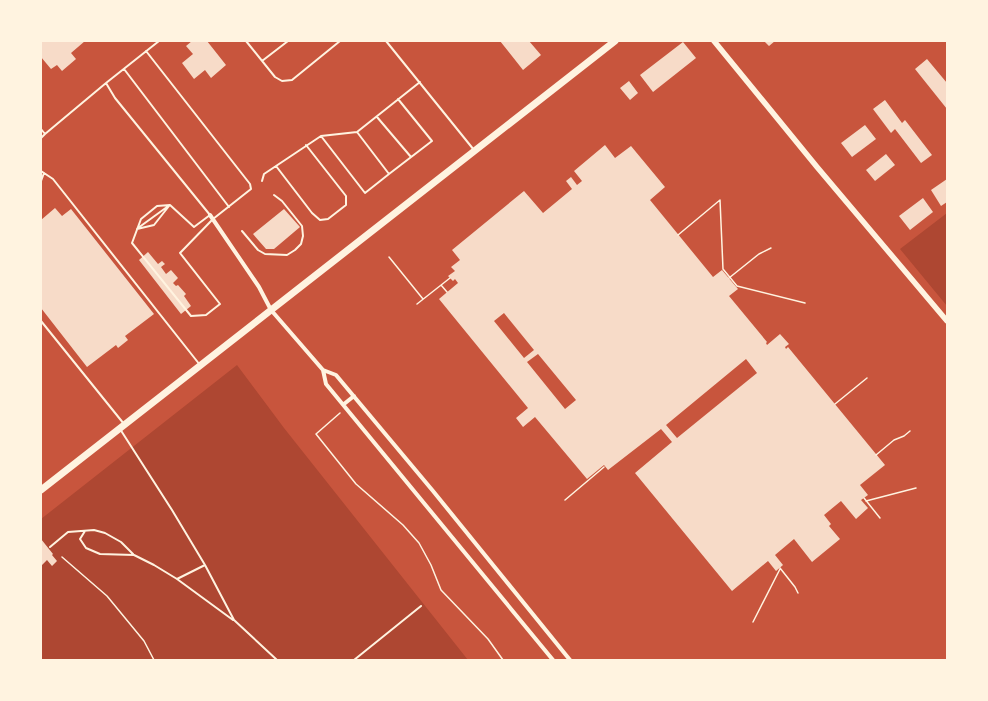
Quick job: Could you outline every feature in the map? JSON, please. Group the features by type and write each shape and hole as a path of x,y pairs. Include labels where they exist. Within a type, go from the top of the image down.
{"main road":[{"path":"41,490 615,41"}],"street":[{"path":"714,41 817,167 947,321"},
{"path":"212,217 259,287 271,310 323,370 336,375 354,396 570,660"},
{"path":"323,370 326,384 553,660"},
{"path":"345,406 354,396"}],"lane":[{"path":"41,138 158,41"},
{"path":"246,41 275,77 282,82 292,80 340,41"},
{"path":"262,61 288,41"},
{"path":"386,41 475,151"},
{"path":"146,51 250,184 251,189 229,207 194,227 170,205 157,206 141,219 132,242 191,316 206,315 220,304 180,253 212,217"},
{"path":"124,69 229,207"},
{"path":"262,181 264,174 321,136 357,132 420,82"},
{"path":"106,83 116,98 212,217"},
{"path":"321,136 366,193 432,141 398,99"},
{"path":"377,117 411,157"},
{"path":"41,129 45,134"},
{"path":"357,132 389,174"},
{"path":"276,166 312,214 320,220 328,219 346,204 346,196 306,145"},
{"path":"41,171 53,178 200,366"},
{"path":"41,181 44,173"},
{"path":"242,230 258,250 265,254 287,255 301,244 303,236 302,226 282,201 274,195"},
{"path":"137,229 154,225 170,205"},
{"path":"137,229 170,205"},
{"path":"41,321 122,427 205,565 234,620"},
{"path":"50,547 68,532 94,530 105,533 121,542 134,555 177,579 234,620 277,660"},
{"path":"85,531 80,539 86,548 100,554 134,555"},
{"path":"177,579 205,565"},
{"path":"354,660 420,606"}],"path":[{"path":"678,235 720,200 723,269 729,278 737,286 805,303"},
{"path":"729,278 759,254 771,248"},
{"path":"389,257 423,299"},
{"path":"416,304 450,278"},
{"path":"441,285 447,292"},
{"path":"835,404 866,378"},
{"path":"345,406 316,434 356,484 403,525 419,542 442,590 488,639 503,660"},
{"path":"876,455 894,440 904,436 910,431"},
{"path":"565,500 604,467"},
{"path":"866,501 916,488"},
{"path":"864,498 880,518"},
{"path":"62,557 107,596 144,641 154,660"},
{"path":"752,622 780,568 798,593"}],"shaded area":[{"path":"947,213 947,306 900,249"},
{"path":"237,365 284,428 468,660 41,660 41,519"}],"building":[{"path":"41,41 85,41 71,53 76,59 62,71 57,65 51,69 41,57"},
{"path":"192,41 207,41 226,65 211,78 205,70 194,79 182,63 193,54 186,46"},
{"path":"500,41 529,41 541,55 523,70"},
{"path":"764,41 775,41 769,46"},
{"path":"683,42 696,58 653,92 640,75"},
{"path":"927,59 947,83 947,109 915,69"},
{"path":"629,81 638,93 630,100 620,88"},
{"path":"885,100 902,123 905,120 932,155 921,163 895,129 891,133 873,109"},
{"path":"865,125 876,139 852,157 841,143"},
{"path":"605,145 615,158 631,146 665,187 650,200 713,277 722,270 738,289 729,296 767,342 767,345 780,334 789,344 785,347 786,349 788,347 885,465 860,485 868,495 861,500 868,508 856,519 841,501 824,515 831,524 829,526 840,539 812,562 794,539 775,555 783,565 776,571 768,561 732,591 635,473 672,442 661,429 608,470 604,465 587,479 535,417 523,427 516,418 528,408 439,299 458,283 455,279 453,281 448,276 455,271 451,267 460,260 452,250 524,191 543,213 572,189 566,181 571,177 577,185 582,181 574,171","holes":["504,313 534,350 524,358 494,321","538,354 576,400 565,409 527,362","746,359 757,373 677,438 666,425"]},
{"path":"886,154 895,165 875,181 866,170"},
{"path":"947,179 947,202 941,206 931,190"},
{"path":"923,198 933,212 910,230 899,216"},
{"path":"55,208 62,216 71,209 154,314 125,336 128,340 118,348 116,345 87,367 41,308 41,220"},
{"path":"284,209 300,227 274,249 266,249 253,234"},
{"path":"148,252 158,264 162,261 165,264 161,267 166,274 171,270 178,278 173,283 176,286 178,285 186,294 184,296 191,306 181,314 139,260"},
{"path":"41,539 57,561 52,566 47,560 41,566"}]}
